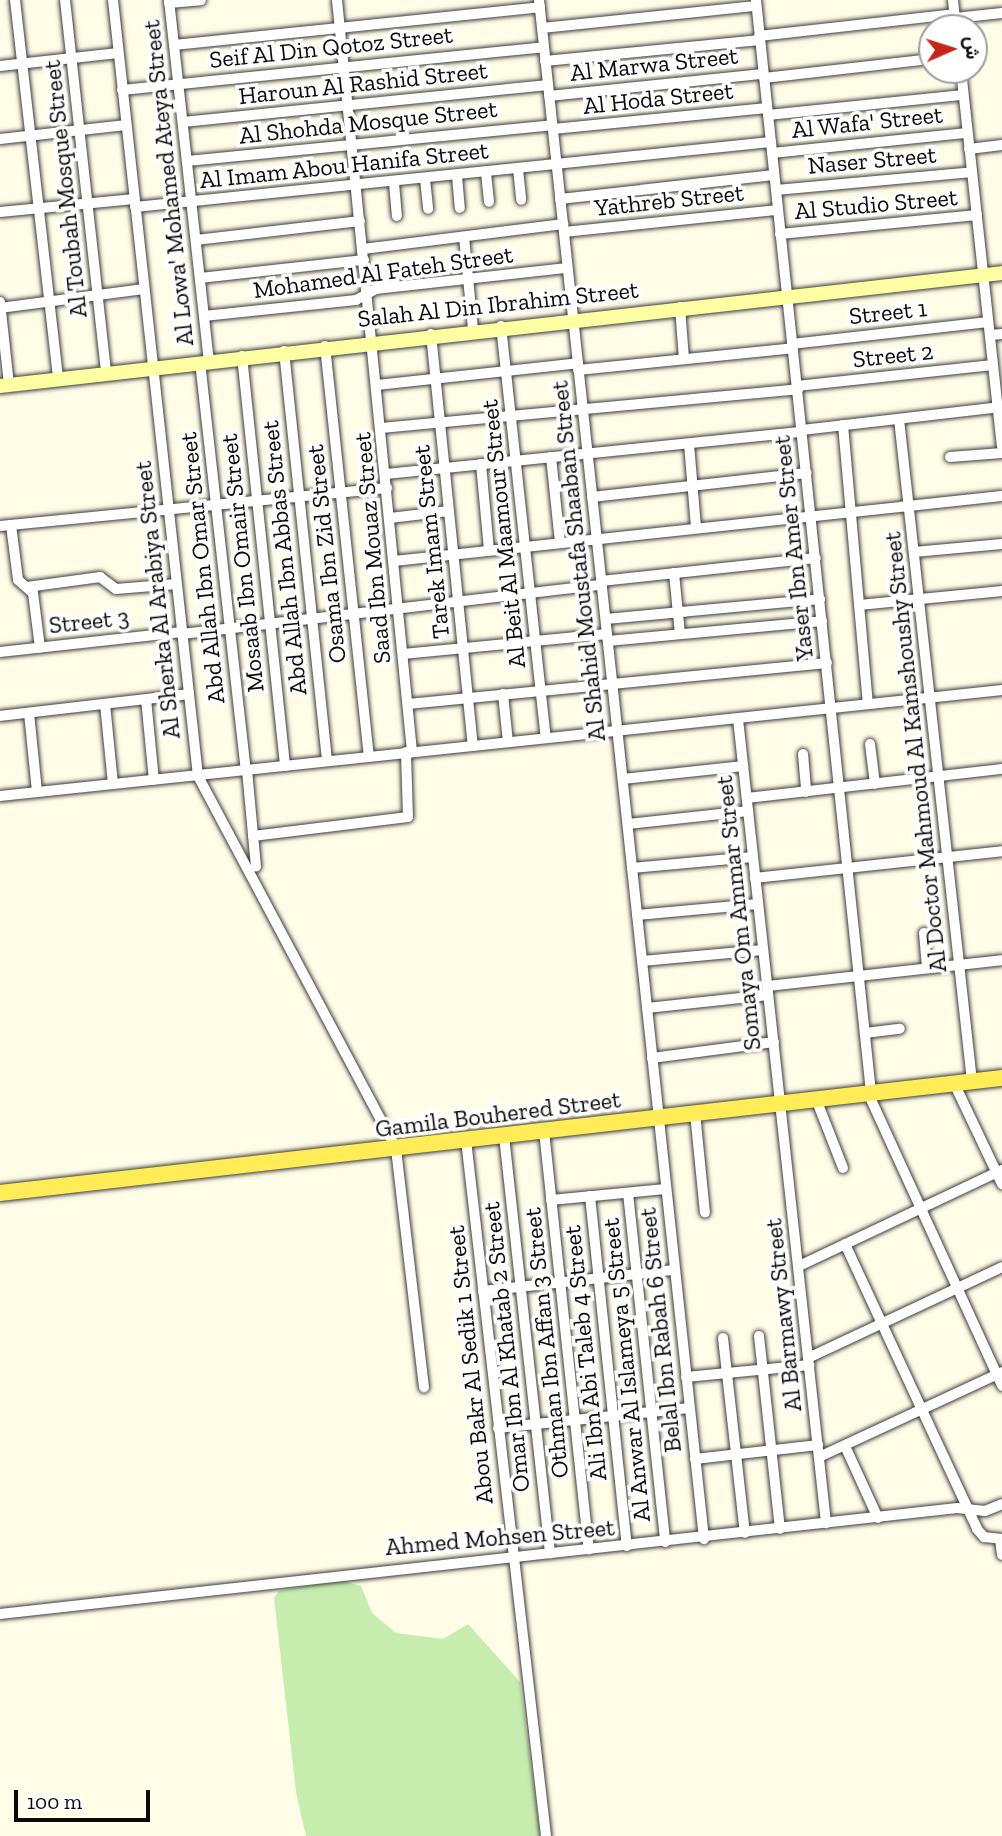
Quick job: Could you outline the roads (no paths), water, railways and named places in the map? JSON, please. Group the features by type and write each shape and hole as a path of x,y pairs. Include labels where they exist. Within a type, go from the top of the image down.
{"main road":[{"name":"Gamila Bouhered Street","path":"0,1193 1002,1078"}],"street":[{"path":"15,0 58,379"},
{"name":"Al Toubah Mosque Street","path":"65,0 106,373"},
{"name":"Al Sherka Al Arabiya Street","path":"113,0 198,776 396,1149"},
{"path":"169,1 201,0"},
{"name":"Saad Ibn Mouaz Street","path":"253,836 408,817 408,704 337,0"},
{"name":"Al Lowa' Mohamed Ateya Street","path":"169,1 204,316 205,361"},
{"path":"542,28 756,3"},
{"name":"Yaser Ibn Amer Street","path":"756,3 832,708 869,1093 999,1374 1002,1386"},
{"path":"174,45 539,4"},
{"name":"Al Shahid Moustafa Shaaban Street","path":"539,4 659,1117"},
{"path":"545,61 918,23"},
{"name":"Seif Al Din Qotoz Street","path":"122,90 544,47"},
{"path":"0,66 118,53"},
{"name":"Al Marwa Street","path":"549,90 764,76 918,60"},
{"path":"962,84 1000,408 1002,446"},
{"name":"Haroun Al Rashid Street","path":"183,122 549,90"},
{"name":"Al Hoda Street","path":"552,127 963,95"},
{"path":"0,139 126,125"},
{"name":"Al Shohda Mosque Street","path":"187,161 552,127"},
{"name":"Al Wafa' Street","path":"772,153 967,133"},
{"name":"Al Imam Abou Hanifa Street","path":"0,212 87,203 191,201 394,183 771,142"},
{"path":"969,149 1002,145"},
{"path":"518,169 521,200"},
{"name":"Naser Street","path":"776,190 972,172"},
{"path":"486,173 489,202"},
{"path":"560,199 774,175"},
{"path":"457,176 460,208"},
{"path":"425,179 428,209"},
{"path":"394,183 397,216"},
{"name":"Yathreb Street","path":"363,249 464,237 778,210"},
{"name":"Al Studio Street","path":"780,234 977,215"},
{"path":"196,240 360,221"},
{"path":"464,237 473,329"},
{"path":"200,278 365,260"},
{"name":"Mohamed Al Fateh Street","path":"204,316 356,300 368,294 567,268"},
{"name":"Salah Al Din Ibrahim Street","path":"5,385 373,340 1002,273"},
{"path":"0,308 48,299 144,289"},
{"path":"0,302 5,385"},
{"path":"680,307 684,359"},
{"name":"Street 1","path":"377,385 506,371 684,359 988,322"},
{"name":"Al Beit Al Maamour Street","path":"501,326 546,738"},
{"name":"Tarek Imam Street","path":"431,334 473,746"},
{"path":"990,335 1002,334"},
{"name":"Osama Ibn Zid Street","path":"325,346 369,757"},
{"name":"Abd Allah Ibn Abbas Street","path":"284,351 327,761"},
{"name":"Mosaab Ibn Omair Street","path":"242,356 285,766"},
{"name":"Abd Allah Ibn Omar Street","path":"205,361 216,504 256,867"},
{"name":"Street 2","path":"382,428 797,388 993,365"},
{"path":"386,474 1000,408"},
{"name":"Al Doctor Mahmoud Al Kamshoushy Street","path":"899,419 972,1081"},
{"path":"843,425 868,704"},
{"path":"689,443 696,528"},
{"path":"950,457 1002,453"},
{"path":"551,457 560,543"},
{"path":"481,464 489,550"},
{"path":"592,497 807,473"},
{"path":"40,648 33,593 17,577 5,525 387,488"},
{"path":"394,561 1002,496"},
{"path":"390,517 449,511"},
{"path":"914,552 1002,544"},
{"path":"398,609 530,594 674,573 816,558"},
{"path":"674,573 680,634"},
{"path":"27,587 100,577 116,589 177,584"},
{"path":"859,605 1002,591"},
{"path":"606,619 820,598"},
{"name":"Street 3","path":"0,652 398,609"},
{"path":"403,654 535,641 680,634 822,621"},
{"path":"408,704 827,663"},
{"path":"0,796 1002,690"},
{"path":"0,716 189,694"},
{"path":"503,694 508,742"},
{"path":"146,699 154,780"},
{"path":"105,704 113,784"},
{"path":"29,713 37,792"},
{"name":"Somaya Om Ammar Street","path":"738,719 780,1103"},
{"path":"870,744 875,784"},
{"path":"803,754 806,792"},
{"path":"623,779 743,766"},
{"path":"747,798 1002,769"},
{"path":"628,824 748,811"},
{"path":"755,878 1002,851"},
{"path":"632,868 753,857"},
{"path":"637,915 758,904"},
{"path":"923,933 927,968"},
{"path":"642,961 764,950"},
{"path":"647,1008 859,975 1002,960"},
{"path":"865,1033 900,1029"},
{"path":"652,1058 774,1042"},
{"path":"954,1083 999,1172 1002,1184"},
{"path":"816,1099 843,1168"},
{"name":"Al Barmawy Street","path":"780,1103 826,1523"},
{"path":"695,1113 705,1213"},
{"name":"Belal Ibn Rabah 6 Street","path":"659,1117 704,1539"},
{"name":"Othman Ibn Affan 3 Street","path":"544,1131 589,1550"},
{"name":"Omar Ibn Al Khatab 2 Street","path":"503,1136 550,1553"},
{"name":"Abou Bakr Al Sedik 1 Street","path":"466,1140 512,1557 547,1836"},
{"path":"396,1149 424,1387"},
{"path":"799,1266 999,1172"},
{"path":"551,1200 665,1189"},
{"name":"Al Anwar Al Islameya 5 Street","path":"628,1193 665,1542"},
{"name":"Ali Ibn Abi Taleb 4 Street","path":"590,1196 627,1546"},
{"path":"845,1244 980,1534 1001,1539 1002,1556"},
{"path":"686,1377 762,1370 809,1362 882,1323 1002,1267"},
{"path":"483,1291 674,1270"},
{"path":"758,1336 780,1529"},
{"path":"723,1338 745,1534"},
{"path":"819,1457 999,1374"},
{"path":"498,1428 689,1408"},
{"path":"695,1460 818,1445"},
{"path":"845,1446 878,1518"},
{"name":"Ahmed Mohsen Street","path":"0,1614 512,1557 704,1539 826,1523 969,1510 985,1511 1002,1504"}]}
